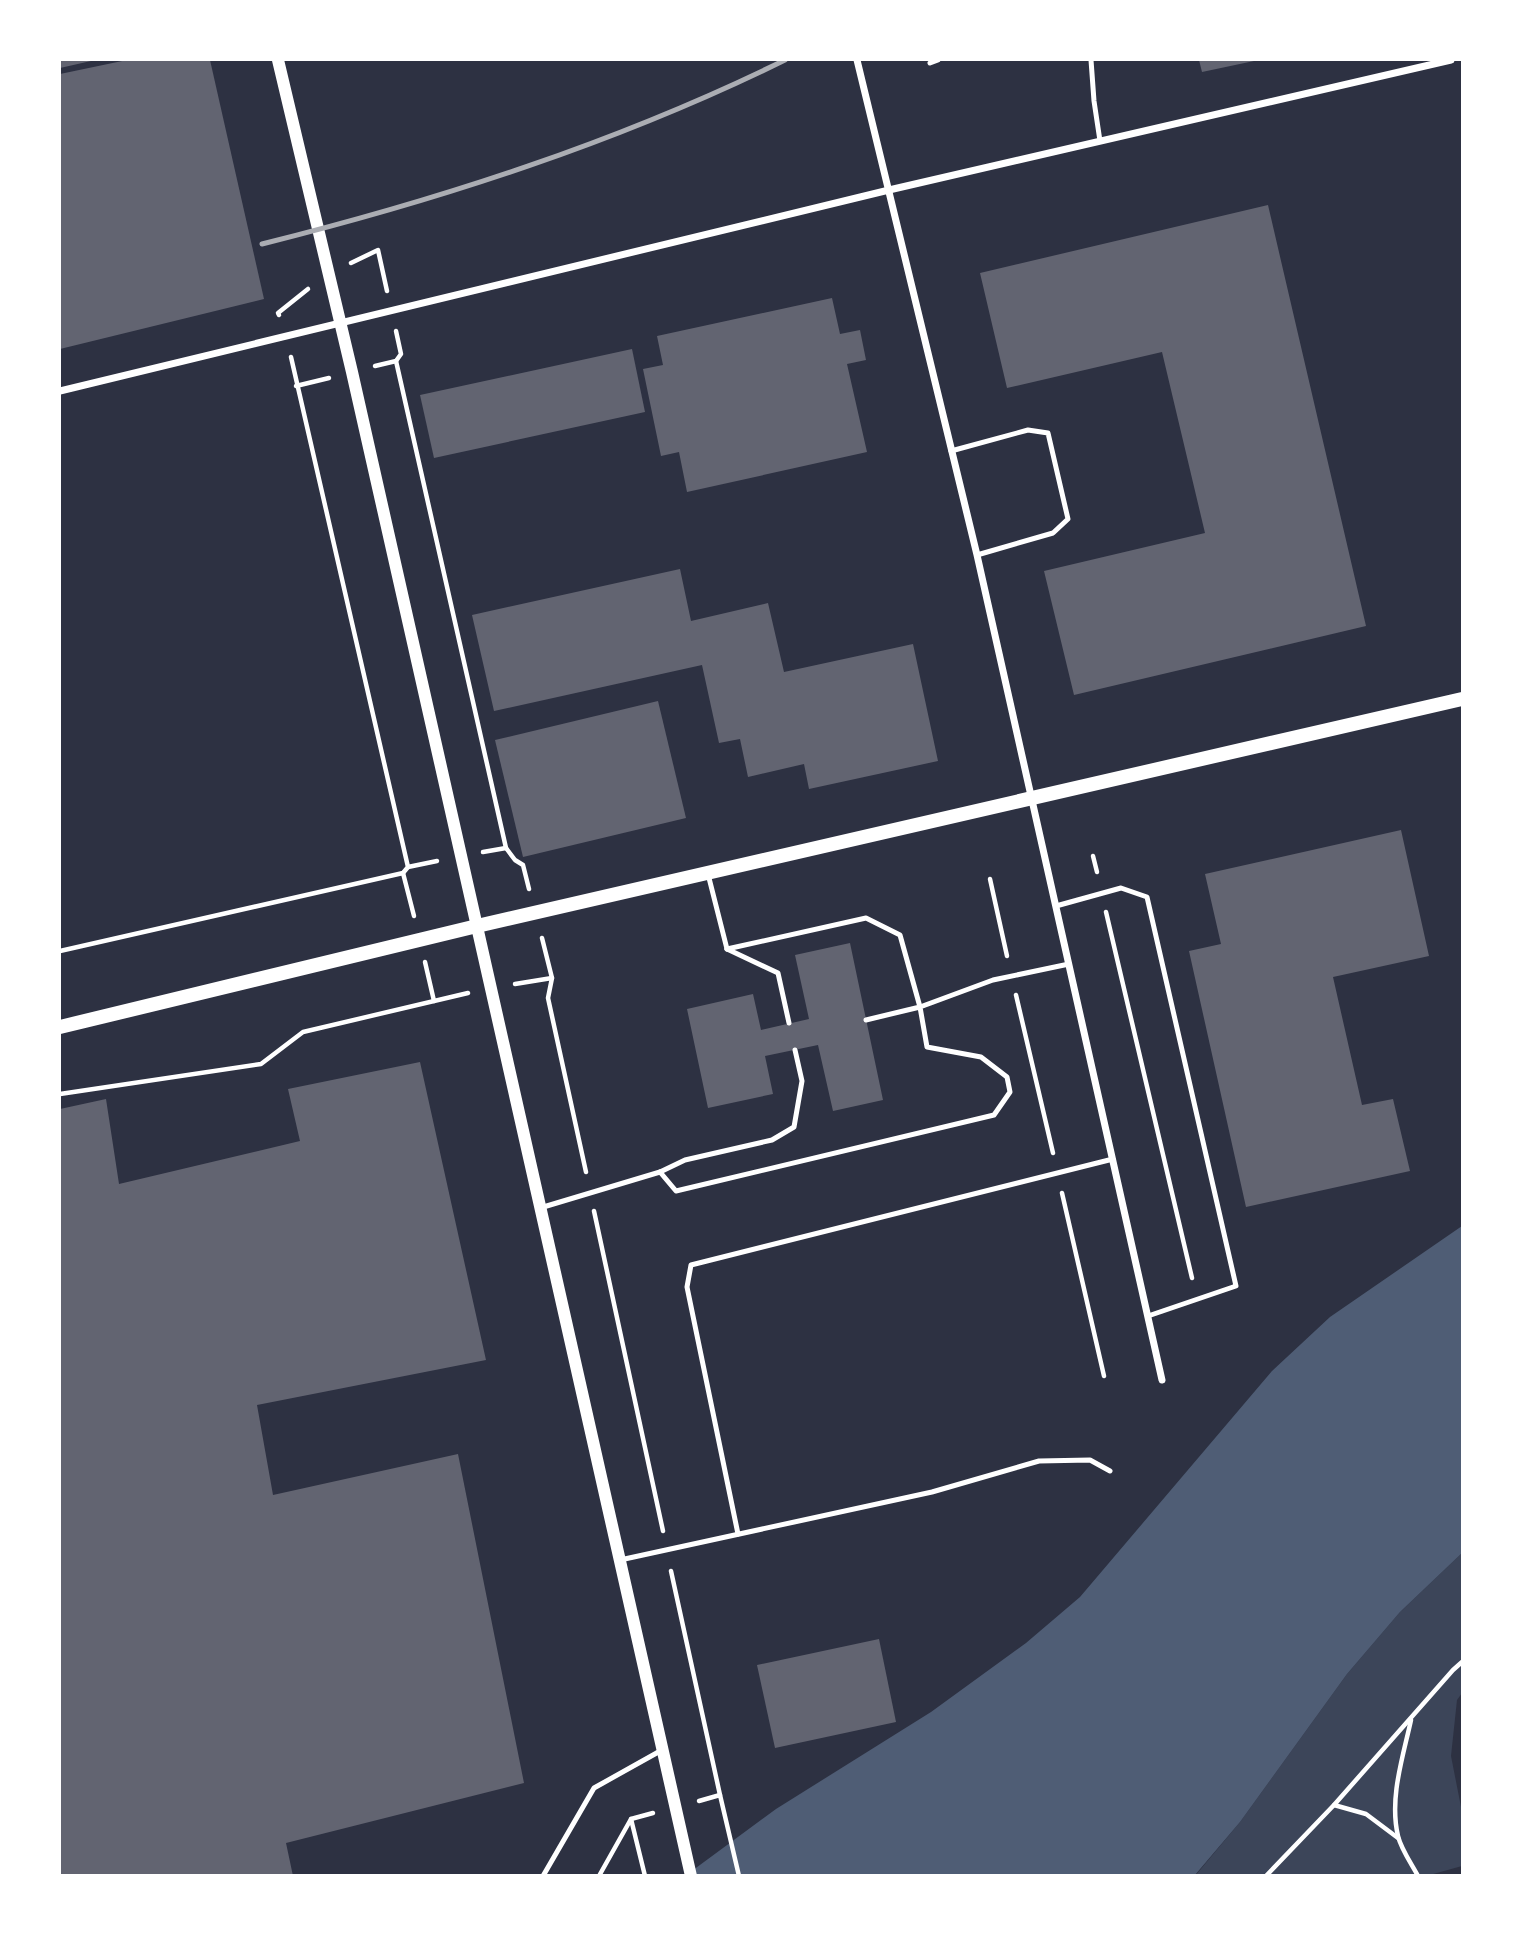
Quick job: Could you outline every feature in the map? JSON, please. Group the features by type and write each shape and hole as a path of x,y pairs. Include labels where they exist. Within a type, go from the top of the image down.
{"main road":[{"path":"60,1027 707,872 1462,699"}],"street":[{"path":"278,60 691,1875"},
{"path":"857,60 977,555 1162,1380"},
{"path":"60,391 889,190 1433,61 1451,60"}],"lane":[{"path":"930,63 938,60"},
{"path":"1091,60 1100,141"},
{"path":"951,451 1028,430 1048,433 1068,519 1053,533 977,555"},
{"path":"707,872 727,949"},
{"path":"1056,906 1121,888 1147,897 1236,1286 1148,1316"},
{"path":"660,1172 676,1191 994,1115 1010,1092 1007,1077 981,1057 926,1047 920,1007 900,934 866,918 727,949"},
{"path":"727,949 778,973 789,1023"},
{"path":"866,1020 920,1007 993,980 1070,964"},
{"path":"540,1208 660,1172 685,1160 772,1140 794,1127 802,1081 795,1050"},
{"path":"738,1534 687,1287 691,1265 1113,1159"},
{"path":"619,1560 932,1492 1039,1461 1090,1461 1110,1471"},
{"path":"543,1875 594,1788 662,1750"}],"path":[{"path":"396,361 506,848"},
{"path":"60,951 403,873 408,867 296,387"},
{"path":"1093,856 1197,1300"},
{"path":"990,879 1104,1376"},
{"path":"552,978 548,998 720,1796"},
{"path":"60,1094 261,1064 303,1032 434,1001"},
{"path":"1266,1875 1334,1805 1462,1662"},
{"path":"1411,1719 1394,1811 1398,1838 1418,1875"},
{"path":"1334,1805 1366,1814 1398,1838"},
{"path":"598,1875 631,1819 645,1875"},
{"path":"729,1830 739,1875"}],"shaded area":[{"path":"1462,1226 1462,1553 1400,1612 1347,1674 1240,1822 1195,1875 685,1876 776,1809 931,1712 1026,1643 1080,1597 1272,1371 1330,1317"},
{"path":"1462,1553 1462,1693 1457,1700 1451,1756 1462,1812 1462,1866 1426,1876 1195,1876 1240,1822 1347,1674 1400,1612"}],"building":[{"path":"60,60 91,60 91,61 60,68"},
{"path":"127,60 210,60 264,299 60,349 60,74"},
{"path":"1199,60 1254,60 1254,61 1202,72"},
{"path":"1268,205 1366,626 1074,695 1044,571 1205,533 1162,352 1007,388 980,273"},
{"path":"832,298 840,334 860,330 866,360 847,364 867,452 687,492 679,452 661,456 643,369 663,365 657,336"},
{"path":"632,349 645,412 434,458 420,395"},
{"path":"680,569 691,621 768,603 784,672 913,644 938,761 809,789 804,764 748,777 740,739 719,743 702,665 494,711 472,615"},
{"path":"658,701 686,818 523,857 495,740"},
{"path":"1401,830 1429,956 1333,977 1362,1105 1393,1099 1410,1171 1246,1207 1189,951 1221,944 1205,874"},
{"path":"850,943 883,1100 833,1111 818,1045 765,1056 773,1094 708,1108 687,1009 753,994 761,1030 809,1019 795,955"},
{"path":"420,1062 486,1360 257,1405 273,1495 458,1454 524,1783 286,1843 293,1876 60,1876 60,1109 106,1099 119,1184 300,1141 288,1089"},
{"path":"879,1639 896,1722 775,1748 757,1665"}],"railway":[{"path":"262,244 396,208 528,166 658,117 785,60"}]}
